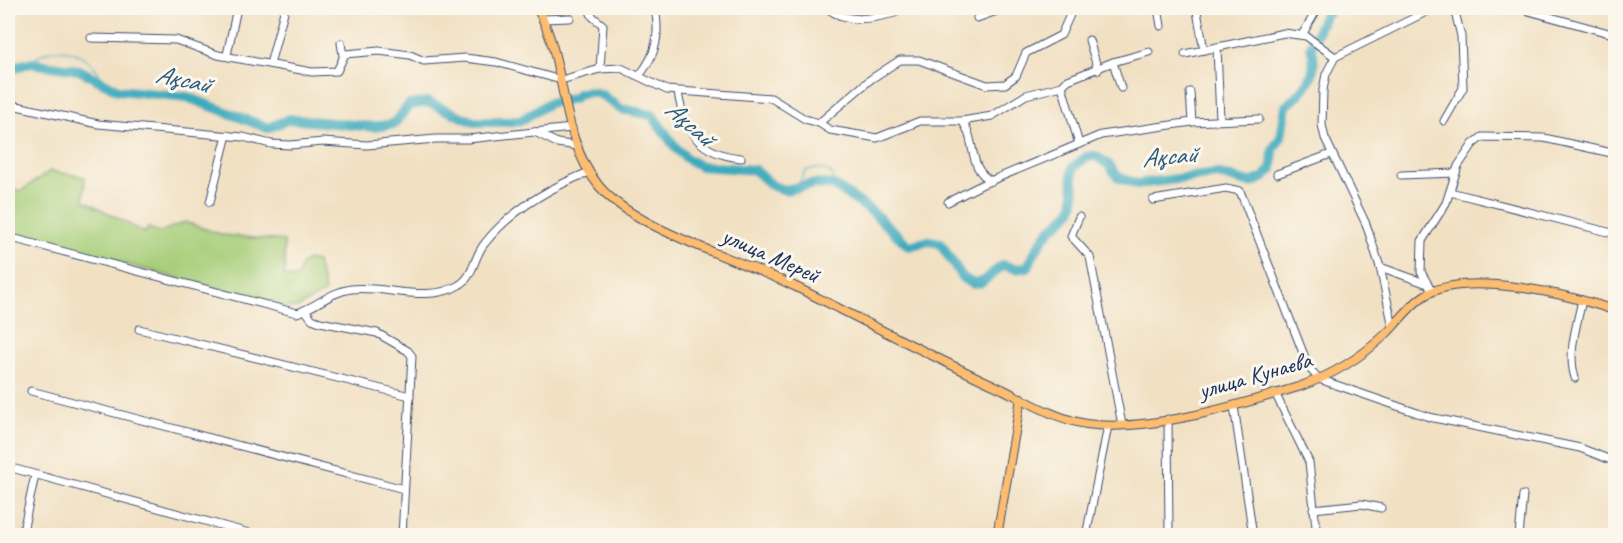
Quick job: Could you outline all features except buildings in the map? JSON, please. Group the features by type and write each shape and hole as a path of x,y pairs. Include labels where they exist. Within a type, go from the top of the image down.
{"main road":[{"name":"улица Мерей","path":"537,8 543,18 578,146 589,172 611,199 641,219 795,286 917,350 1021,398"},
{"name":"улица Кунаева","path":"1021,398 1073,421 1108,426 1168,419 1234,405 1319,379 1367,351 1421,297 1444,287 1505,286 1537,290 1582,300 1616,311"},
{"path":"997,536 1021,398"}],"street":[{"path":"226,55 237,8"},
{"path":"270,64 285,8"},
{"path":"588,8 593,17 603,25 600,69"},
{"path":"639,76 654,54 658,40 655,8"},
{"path":"827,8 843,17 855,19 895,13"},
{"path":"976,18 1005,8"},
{"path":"819,123 871,79 900,60 919,60 987,85 1005,84 1016,76 1026,53 1060,34 1073,8"},
{"path":"1158,8 1161,26"},
{"path":"1199,8 1197,11 1204,50"},
{"path":"1304,36 1318,8"},
{"path":"1393,327 1380,267 1366,224 1331,154 1322,125 1321,108 1326,74 1335,57 1434,8"},
{"path":"1444,122 1463,88 1461,36 1454,8"},
{"path":"1518,8 1616,35"},
{"path":"543,18 570,18"},
{"path":"1185,54 1284,33 1304,36 1335,57"},
{"path":"91,38 176,40 209,52 329,73 341,68 343,56 341,44"},
{"path":"1089,40 1098,70"},
{"path":"1217,47 1220,120"},
{"path":"343,56 379,51 410,55 424,61 465,58 496,63 561,80 600,69 621,68 657,86 678,92 771,98 830,130 870,139 920,121 962,121 992,116 1026,95 1062,86 1068,80 1098,70 1113,62 1149,52"},
{"path":"1113,62 1121,88"},
{"path":"1062,86 1079,144"},
{"path":"678,92 681,112 697,140 716,153 741,158"},
{"path":"1190,92 1192,123"},
{"path":"8,104 98,124 227,135 272,144 368,145 572,128"},
{"path":"948,202 1079,144 1119,131 1220,120 1259,119"},
{"path":"962,121 971,136 976,165 982,177 992,181"},
{"path":"534,132 557,143 578,146"},
{"path":"210,202 227,135"},
{"path":"1432,291 1425,283 1421,272 1422,241 1450,192 1456,173 1473,144 1487,136 1544,138 1616,154"},
{"path":"1277,174 1331,154"},
{"path":"8,237 297,313 333,293 351,289 426,293 460,285 467,278 484,244 502,225 543,192 589,172"},
{"path":"1401,175 1456,173"},
{"path":"1153,200 1226,188 1240,190 1309,368 1319,379 1429,417 1580,447 1616,462"},
{"path":"1450,192 1616,234"},
{"path":"1079,217 1071,236 1089,257 1122,425"},
{"path":"1380,267 1425,283"},
{"path":"1575,378 1571,366 1572,351 1582,300"},
{"path":"305,310 312,319 320,322 377,333 408,351 412,356 402,536"},
{"path":"139,329 410,396"},
{"path":"31,391 404,489"},
{"path":"1275,393 1309,462 1317,536"},
{"path":"1234,405 1252,536"},
{"path":"1168,419 1169,536"},
{"path":"1086,536 1108,426"},
{"path":"8,467 260,536"},
{"path":"22,536 34,475"},
{"path":"1519,536 1523,495"},
{"path":"1313,508 1362,504 1381,508"}],"green space":[{"path":"50,171 85,177 84,200 145,233 148,228 160,232 185,222 223,235 284,241 285,277 297,278 302,264 308,260 317,262 325,292 297,308 284,307 8,232 8,188 21,191"}],"waterway":[{"name":"Ақсай","path":"8,72 31,63 79,70 118,90 187,97 268,128 289,119 374,127 394,124 409,105 428,102 474,122 520,121 549,103 574,98 579,93 593,92 602,95 621,109 652,115 676,148 686,158 700,166 755,170 773,186 785,190 814,184 833,185 870,210 909,246 929,241 940,243 962,277 973,284 982,282 1003,265 1016,269 1028,267 1044,237 1066,217 1072,208 1074,203 1073,167 1087,157 1096,156 1109,165 1118,177 1137,184 1217,174 1250,183 1263,178 1272,169 1273,149 1281,137 1286,106 1309,81 1314,66 1311,47 1324,16 1333,8"},
{"path":"31,63 40,55 50,51 71,52 90,62 102,80"},
{"path":"798,187 805,171 816,169 832,174 833,185"}]}
